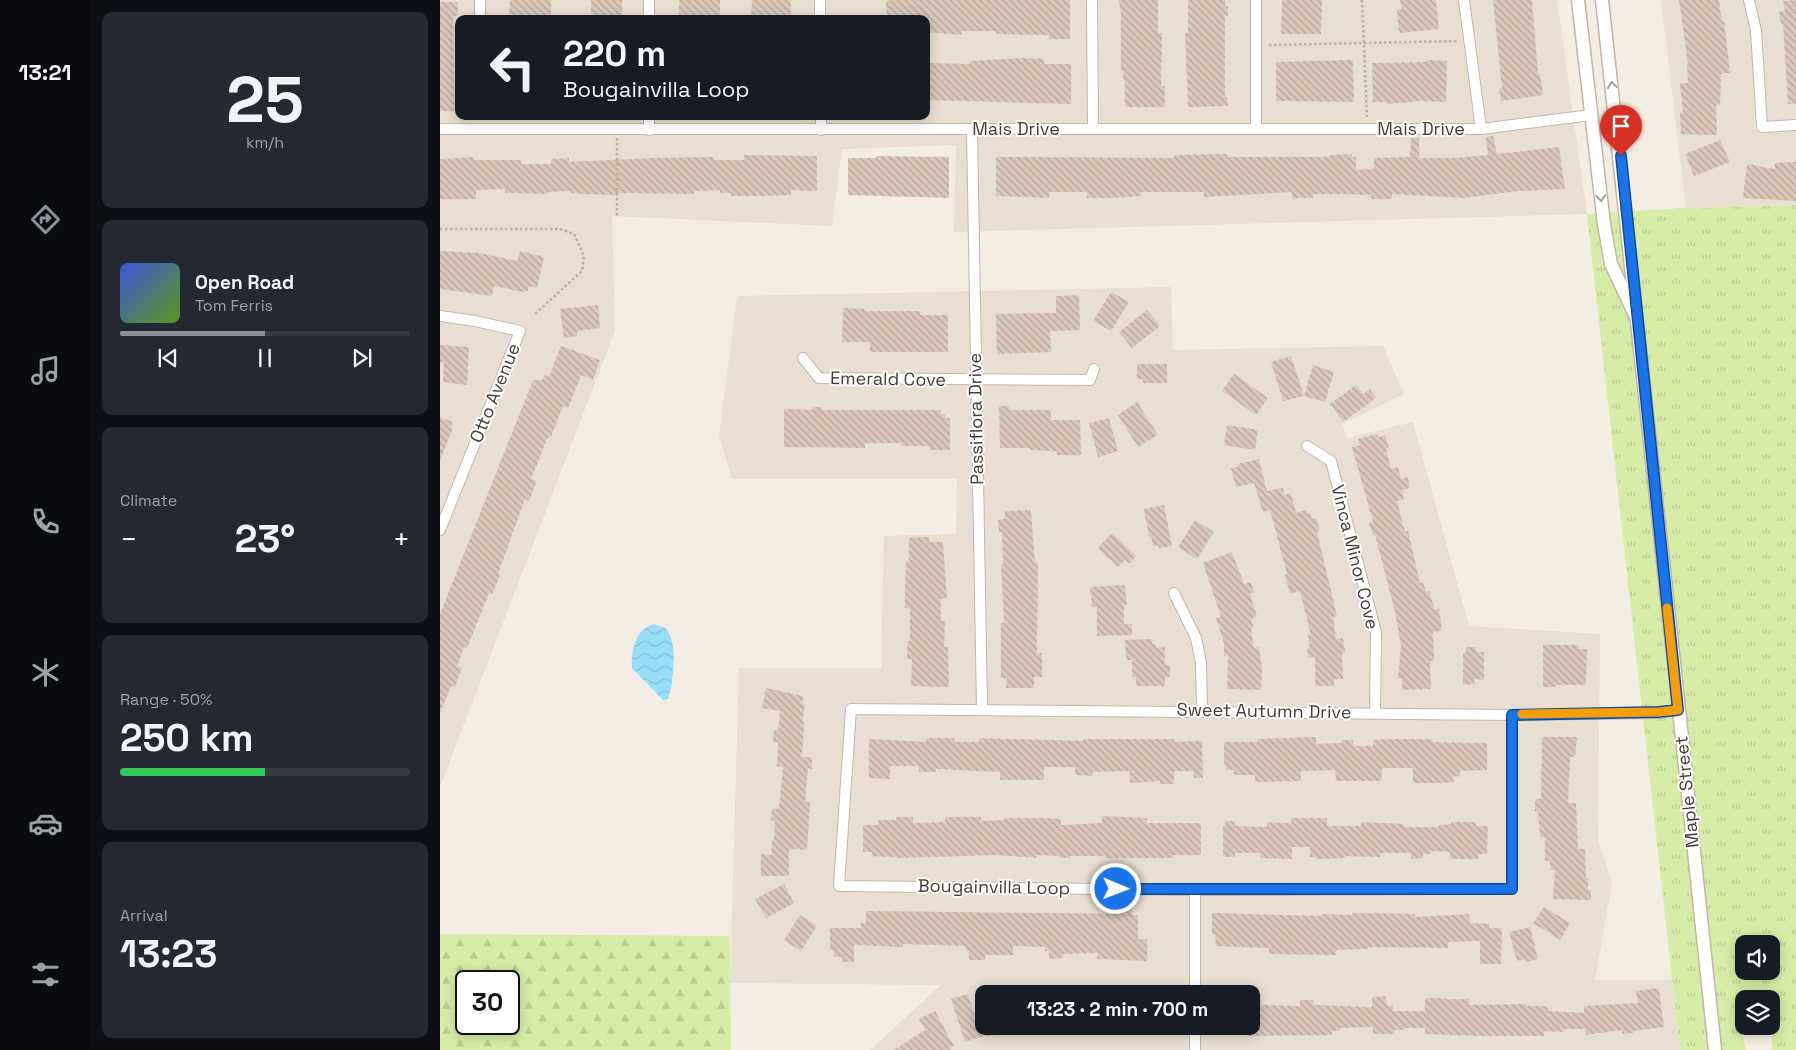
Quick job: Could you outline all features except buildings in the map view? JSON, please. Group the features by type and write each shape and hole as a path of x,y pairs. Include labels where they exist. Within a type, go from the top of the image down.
{"street":[{"path":"480,0 480,15"},
{"path":"649,0 649,15"},
{"path":"820,0 820,15"},
{"path":"1092,0 1093,130"},
{"path":"1256,0 1256,129"},
{"path":"1464,0 1481,129"},
{"name":"Maple Street","path":"1578,0 1604,224 1611,264 1639,325"},
{"name":"Maple Street","path":"1602,0 1639,325 1715,1050"},
{"path":"1749,0 1756,31 1762,127 1796,125"},
{"name":"Mais Drive","path":"440,130 480,128 617,130 1481,129 1591,115"},
{"path":"480,120 480,128"},
{"path":"649,120 649,130"},
{"path":"821,120 821,130"},
{"name":"Passiflora Drive","path":"972,129 982,709"},
{"name":"Otto Avenue","path":"440,316 475,320 520,331 440,530"},
{"name":"Emerald Cove","path":"803,358 819,378 976,381 1090,380 1094,369"},
{"name":"Vinca Minor Cove","path":"1307,446 1331,461 1376,632 1376,712"},
{"path":"1174,594 1196,638 1201,662 1202,711"},
{"name":"Sweet Autumn Drive","path":"851,709 1376,712 1512,715 1678,710"},
{"name":"Bougainvilla Loop","path":"851,709 839,886 1195,890 1512,889 1512,715"},
{"path":"1195,890 1195,985"},
{"path":"1195,1035 1195,1050"}],"path":[{"path":"1362,0 1367,117"},
{"path":"1269,45 1459,41"},
{"path":"617,130 617,216"},
{"path":"440,230 560,229 574,234 584,256 582,271 535,314"}],"shaded area":[{"path":"440,0 1557,0 1587,214 954,232 956,145 842,149 832,226 612,216 615,331 440,787"},
{"path":"1661,0 1796,0 1796,205 1686,208"},
{"path":"1171,287 1173,350 1383,346 1404,394 1342,424 1347,438 1413,422 1469,626 1600,634 1598,840 1612,882 1595,980 1672,980 1680,1050 870,1050 941,985 730,983 739,668 881,668 884,536 956,534 957,479 732,479 719,436 737,296"}],"green space":[{"path":"1796,205 1796,1050 1772,1050 1772,1035 1780,1035 1780,990 1735,990 1735,1035 1743,1035 1746,1050 1680,1050 1587,214 1686,208"},
{"path":"440,934 730,936 731,1050 440,1050"}],"water":[{"path":"654,624 665,628 672,642 673,673 668,699 663,700 632,668 632,655 638,636 642,631"}],"slow traffic":[{"path":"1522,714 1678,710 1667,608"}],"route":[{"path":"1116,889 1512,889 1512,715 1678,710 1639,325 1629,249 1621,156"}]}
